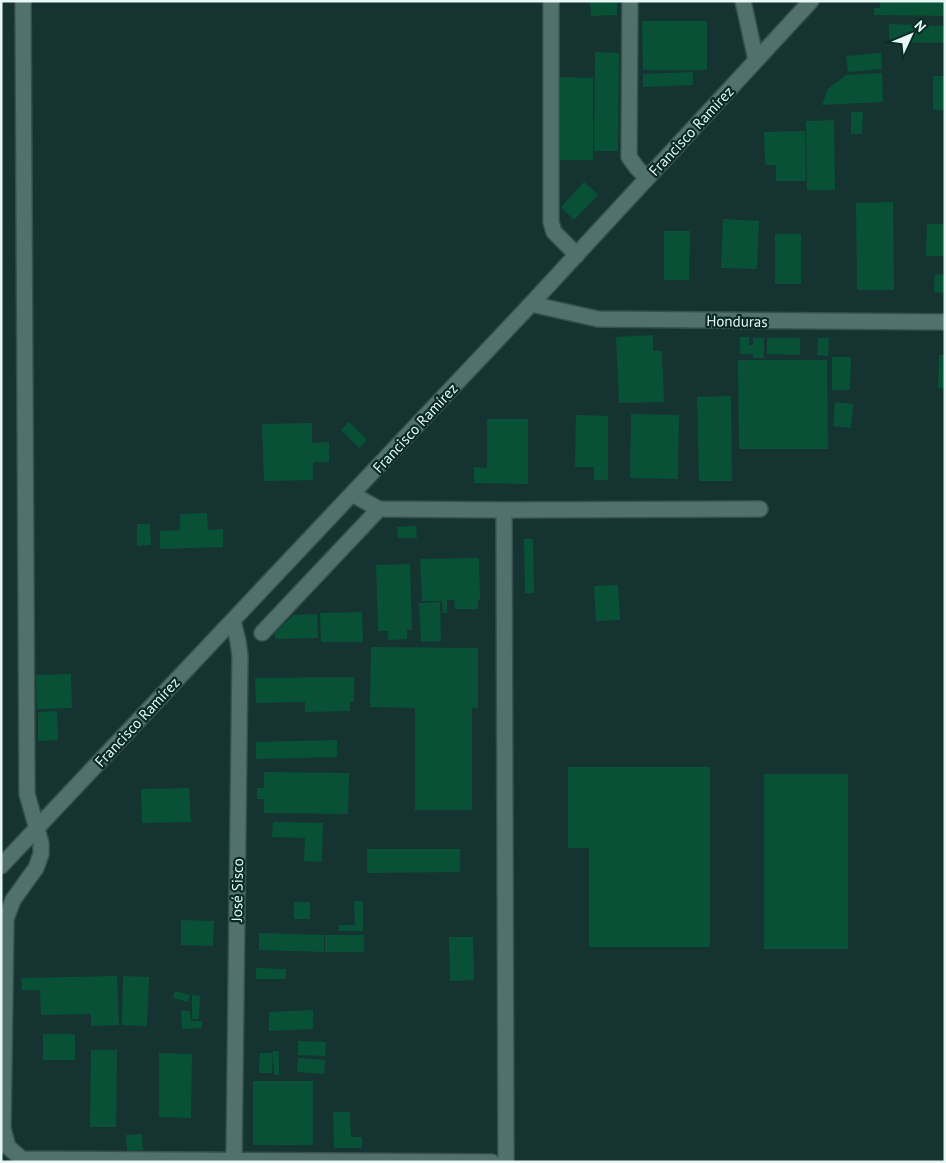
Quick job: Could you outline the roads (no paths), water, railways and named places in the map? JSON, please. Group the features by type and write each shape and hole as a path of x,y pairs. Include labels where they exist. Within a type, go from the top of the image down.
{"street":[{"path":"23,1 27,794 41,843 41,854 36,868 13,900 6,919 2,1129 8,1147 22,1158 492,1162"},
{"path":"551,1 551,222 554,232 577,255"},
{"path":"630,1 629,157 647,178"},
{"path":"743,1 756,60"},
{"name":"Francisco Ramírez","path":"1,866 577,255 811,1"},
{"name":"Honduras","path":"530,304 598,319 945,322"},
{"path":"352,494 378,509 760,509"},
{"path":"262,633 378,509"},
{"path":"504,510 506,1162"},
{"name":"José Sisco","path":"233,621 240,656 234,1160"},
{"name":"Francisco Ramírez","path":"1,858 16,852"}]}
